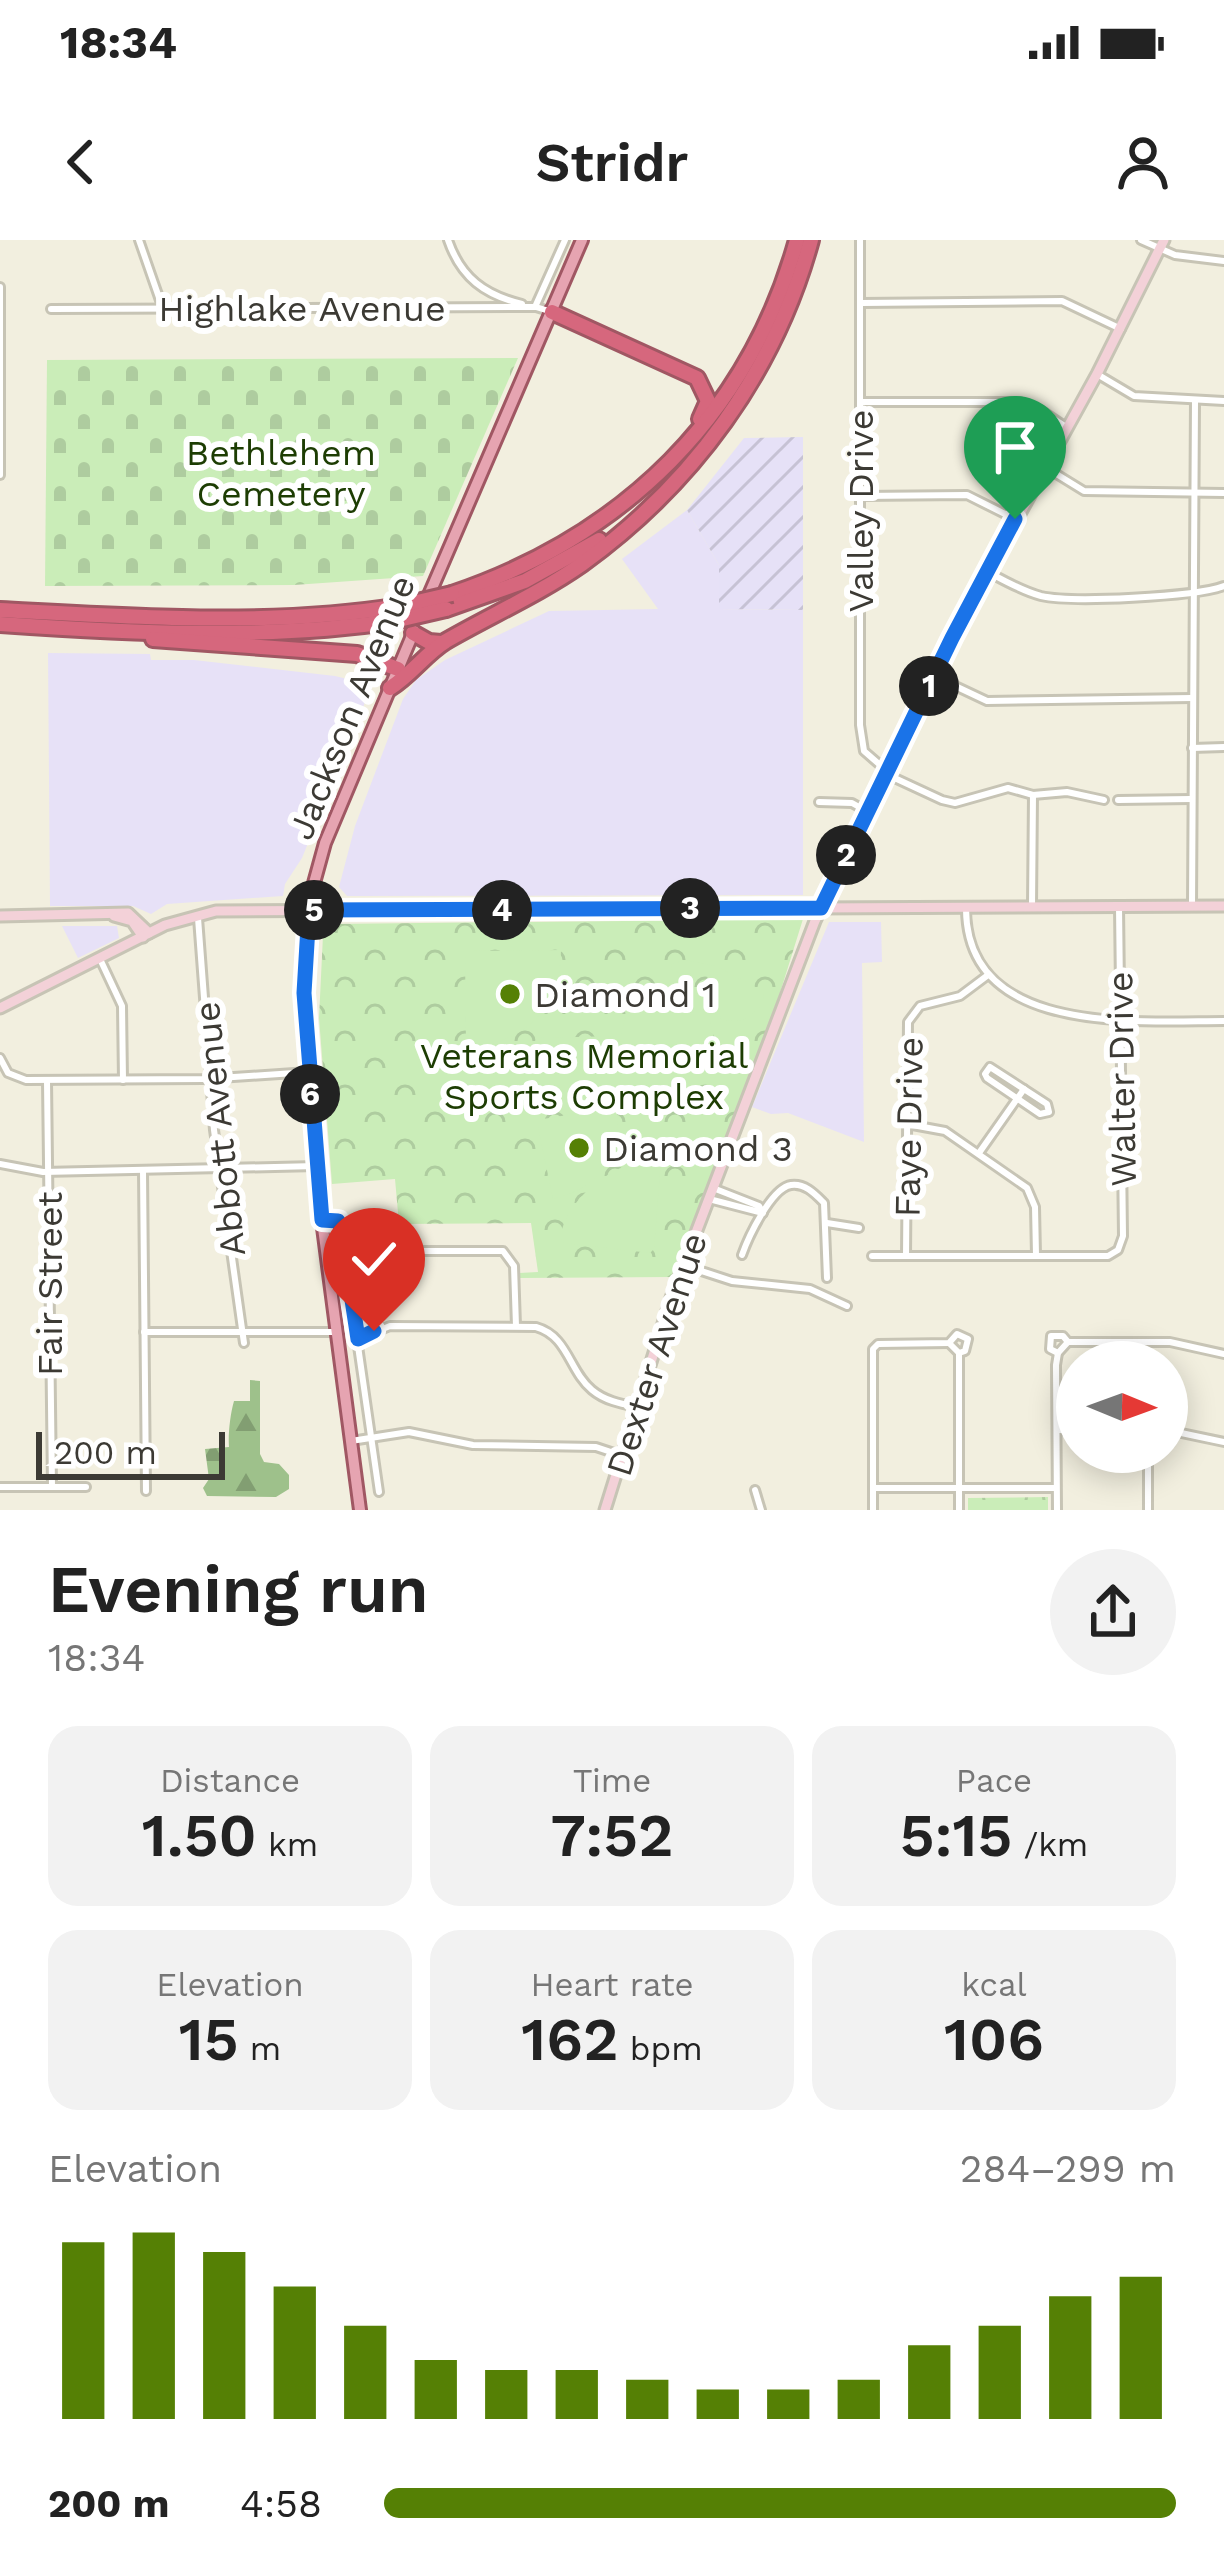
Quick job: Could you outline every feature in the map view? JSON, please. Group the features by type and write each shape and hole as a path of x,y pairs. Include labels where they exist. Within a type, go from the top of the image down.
{"highway":[{"path":"0,624 339,629 506,575 604,520 661,472 715,410 754,350 780,295 797,240"},
{"path":"390,688 444,643 581,565 658,502 716,435 765,362 811,240"},
{"path":"552,312 686,371 705,388 706,409 661,472"},
{"path":"0,610 231,617 446,610 524,581 578,553 634,514 694,460"},
{"path":"71,628 128,637 357,654 398,669"},
{"path":"413,633 429,642 444,643"}],"main road":[{"name":"Jackson Avenue","path":"360,1510 308,1072 304,993 309,910 325,843 582,240"},
{"name":"Dexter Avenue","path":"605,1510 682,1265 821,908 934,676 1162,245"},
{"path":"0,1008 197,914 1224,906"},
{"path":"0,916 133,914 146,935"}],"street":[{"path":"140,240 164,309"},
{"path":"448,240 457,262 478,286 503,299 536,307 566,240"},
{"name":"Valley Drive","path":"860,240 861,744 887,772"},
{"path":"1141,240 1198,260 1224,261"},
{"path":"0,287 0,475"},
{"path":"861,303 1062,301 1121,328"},
{"name":"Highlake Avenue","path":"51,309 536,307 552,312"},
{"path":"1097,374 1134,396 1224,401"},
{"path":"1192,906 1195,401"},
{"path":"860,402 1020,402 1066,427"},
{"path":"1046,466 1084,491 1224,493"},
{"path":"860,496 968,495 1015,519"},
{"path":"988,572 1050,597 1194,594 1224,586"},
{"path":"934,676 987,701 1192,698"},
{"path":"1192,748 1224,747"},
{"path":"887,772 956,803 1008,788 1033,795 1072,793 1104,800"},
{"path":"1032,908 1033,795"},
{"path":"1118,800 1192,799"},
{"path":"819,802 852,803 868,812"},
{"name":"Walter Drive","path":"1036,1256 1108,1256 1118,1250 1123,1236 1119,907"},
{"path":"966,909 971,950 988,975 1012,993 1087,1019 1224,1021"},
{"name":"Abbott Avenue","path":"197,914 220,1171 244,1343"},
{"path":"100,959 122,1006 123,1080"},
{"name":"Faye Drive","path":"906,1256 908,1022 920,1006 960,996 988,975"},
{"path":"0,1058 8,1073 17,1078 47,1081 210,1079 308,1072"},
{"path":"994,1068 1047,1104 1049,1112 1040,1114 1017,1098 987,1078 986,1070 994,1068"},
{"name":"Fair Street","path":"47,1081 52,1486"},
{"path":"979,1154 1024,1089"},
{"path":"872,1256 1036,1256 1032,1196 1019,1180 945,1131 907,1124"},
{"path":"0,1164 48,1172 317,1166"},
{"path":"143,1171 146,1491"},
{"path":"763,1213 778,1191 790,1185 808,1188 824,1203 827,1278"},
{"name":"Dexter Avenue","path":"711,1193 763,1213 742,1256"},
{"path":"322,1220 338,1221 379,1492"},
{"path":"826,1223 859,1228"},
{"path":"326,1251 503,1251 514,1266 515,1326"},
{"path":"682,1265 732,1281 810,1288 847,1306"},
{"path":"358,1339 390,1326 515,1326 550,1331 591,1390 637,1407"},
{"path":"144,1331 337,1332"},
{"path":"949,1343 963,1334 968,1345 959,1353"},
{"path":"873,1510 873,1358 878,1343 949,1343 959,1353 959,1510"},
{"path":"1188,1346 1224,1354"},
{"path":"351,1441 410,1432 494,1447 596,1447 622,1456"},
{"path":"1188,1434 1224,1442"},
{"path":"1057,1473 1057,1510"},
{"path":"1148,1473 1148,1510"},
{"path":"0,1487 86,1487"},
{"path":"873,1488 1057,1488"},
{"path":"755,1490 761,1510"}],"shaded area":[{"path":"803,437 803,610 719,609 719,565 687,510 744,438"},
{"path":"687,510 719,565 719,609 803,610 803,895 347,896 339,887 355,826 403,699 416,680 445,660 549,611 658,609 622,559"},
{"path":"48,653 150,654 151,660 194,660 335,676 372,685 283,896 167,904 151,914 133,906 50,906"},
{"path":"829,922 881,922 882,962 862,963 864,1142 788,1113 771,1114 752,1107"},
{"path":"62,926 117,926 119,938 78,958"}],"green space":[{"name":"Bethlehem Cemetery","path":"518,358 423,576 294,585 45,586 47,360"},
{"name":"Veterans Memorial Sports Complex","path":"803,919 770,1025 673,1277 519,1278 519,1273 538,1272 531,1223 399,1224 395,1179 332,1184 319,1018 323,935 331,924"},
{"name":"Diamond 1","path":"561,950 554,990 535,1020 505,1039 466,1048 465,955 469,951"},
{"path":"685,960 716,966 763,991 764,1002 745,1019 721,1019 706,973 671,970 672,964"},
{"path":"702,991 716,1048 714,1082 621,1092 621,1035 631,1010 655,993"},
{"path":"614,1036 606,1067 592,1091 570,1107 538,1115 534,1042 538,1038"},
{"name":"Diamond 3","path":"616,1107 616,1140 605,1167 583,1187 553,1199 538,1127 543,1119"},
{"path":"661,1160 650,1253 564,1243 560,1237 564,1223 581,1197 620,1168"},
{"path":"250,1380 260,1381 260,1454 264,1462 279,1464 289,1475 289,1489 276,1497 207,1496 203,1488 209,1479 205,1449 229,1447 234,1401 250,1401"},
{"path":"1048,1497 1048,1510 968,1510 968,1498"}],"place":[{"name":"Diamond 1","path":"510,994"},
{"name":"Diamond 3","path":"579,1148"}],"route":[{"path":"374,1331 358,1339 341,1228 338,1221 322,1220 304,993 309,910 821,908 1015,519"}]}
